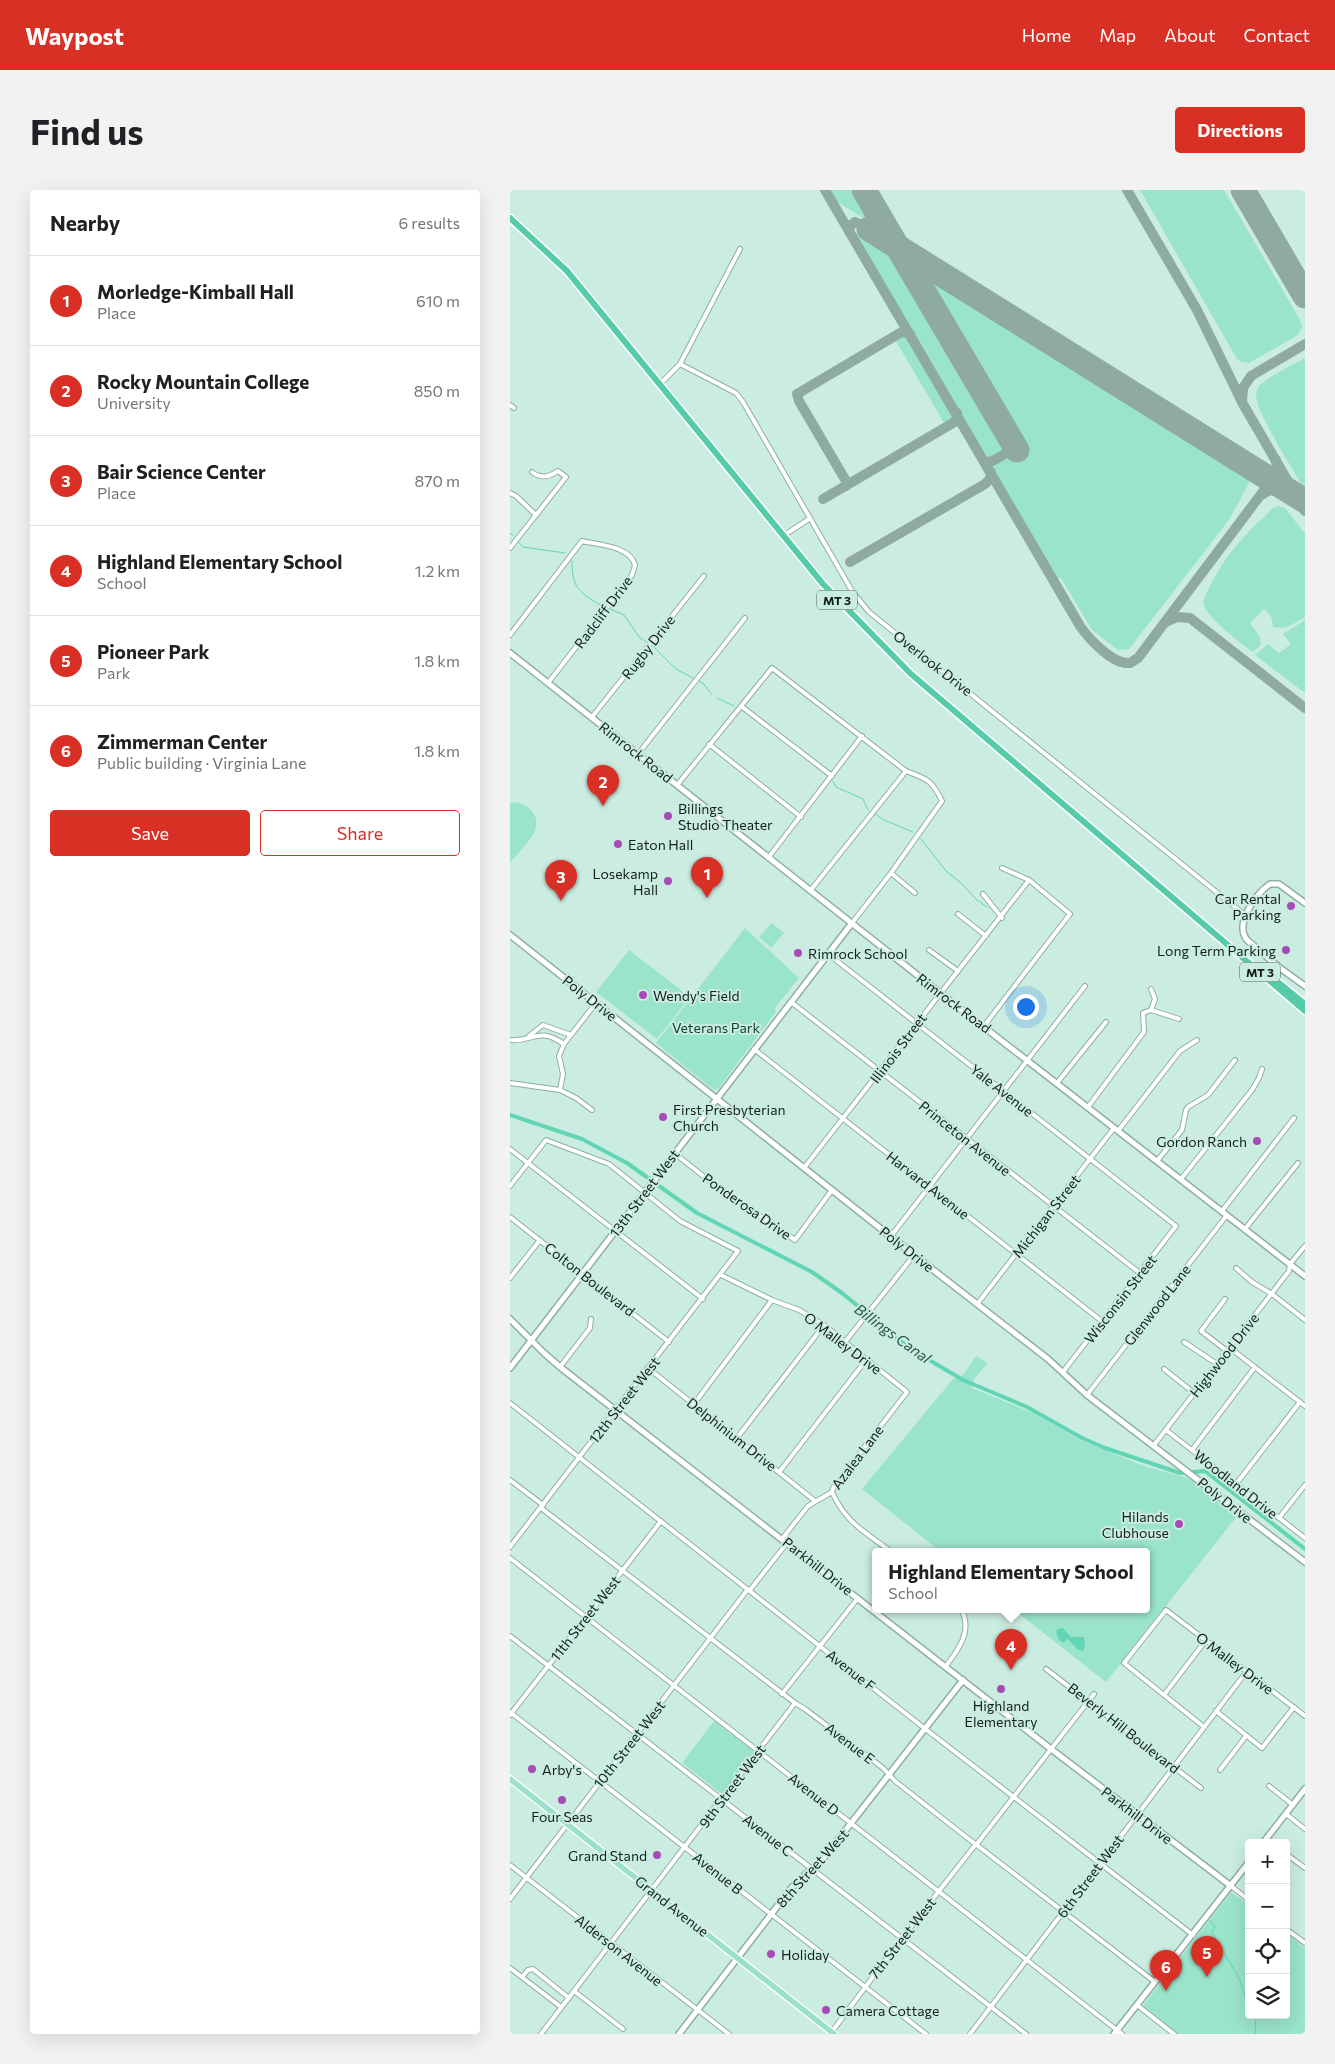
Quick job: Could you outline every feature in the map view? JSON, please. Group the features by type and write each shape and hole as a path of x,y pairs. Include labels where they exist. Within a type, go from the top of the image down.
{"highway":[{"name":"MT 3","path":"510,218 567,271 823,584 911,674 1305,1011"},
{"name":"MT 3","path":"1214,935 1280,983 1305,1004"}],"main road":[{"name":"Grand Avenue","path":"510,1779 832,2033"}],"street":[{"path":"660,384 680,364 740,249"},
{"name":"Overlook Drive","path":"680,364 736,393 743,402 852,591 869,612 1245,915"},
{"path":"510,548 566,477 558,471 547,477 537,476 532,472"},
{"path":"510,493 516,496 536,515"},
{"path":"783,536 809,519"},
{"name":"Radcliff Drive","path":"510,636 582,541 629,554 634,562 634,570 548,683"},
{"name":"Rugby Drive","path":"592,717 704,576"},
{"path":"638,754 745,618"},
{"name":"Rimrock Road","path":"510,653 940,993 1305,1276"},
{"path":"678,784 772,668 906,770 923,777 934,786 942,801 891,874 852,923"},
{"path":"741,706 832,776"},
{"path":"768,858 862,736"},
{"path":"709,744 801,817"},
{"path":"810,890 906,770"},
{"path":"984,1026 1070,914 1029,880 1002,868"},
{"path":"891,874 915,893"},
{"name":"Illinois Street","path":"804,1168 881,1071 917,1022 1002,918 1029,880"},
{"path":"1305,903 1283,887 1273,883 1266,886 1245,915 1242,927 1245,937 1280,968 1305,986"},
{"path":"982,894 1002,918"},
{"path":"958,914 986,936"},
{"name":"13th Street West","path":"510,1368 852,923"},
{"name":"Poly Drive","path":"510,935 914,1255 978,1303 1063,1372 1087,1395 1305,1562"},
{"path":"929,950 958,971"},
{"name":"Yale Avenue","path":"828,954 1176,1226"},
{"path":"891,1236 1085,986"},
{"path":"1151,988 1154,999 1151,1010"},
{"name":"Princeton Avenue","path":"791,1002 1140,1273"},
{"path":"560,1090 563,1074 559,1056 564,1044 596,1003"},
{"path":"1088,1107 1144,1032 1143,1013 1151,1010 1179,1019"},
{"path":"1057,1083 1106,1022"},
{"path":"524,1039 543,1025 571,1036"},
{"path":"510,1040 545,1035 564,1044"},
{"name":"Michigan Street","path":"978,1303 1091,1159 1180,1051 1197,1040"},
{"name":"Harvard Avenue","path":"754,1049 1103,1322"},
{"path":"1158,1161 1182,1130 1188,1106 1208,1095 1235,1060"},
{"path":"1181,1180 1252,1090 1262,1069"},
{"path":"510,1083 560,1090 576,1098 592,1110"},
{"path":"1222,1211 1294,1118"},
{"path":"510,1186 546,1140 609,1164 644,1192"},
{"path":"510,1149 703,1299"},
{"name":"Ponderosa Drive","path":"674,1153 716,1186 795,1240 832,1190"},
{"path":"1244,1229 1298,1163"},
{"name":"12th Street West","path":"510,1547 703,1299 738,1251 680,1221 644,1192"},
{"name":"Glenwood Lane","path":"1087,1395 1227,1215"},
{"name":"Colton Boulevard","path":"510,1217 669,1342"},
{"name":"Wisconsin Street","path":"1063,1372 1176,1226"},
{"path":"510,1278 540,1240"},
{"name":"Highwood Drive","path":"1154,1445 1290,1271 1290,1264 1305,1246"},
{"path":"845,1342 914,1255"},
{"path":"1236,1268 1252,1282 1272,1294 1305,1320"},
{"name":"O Malley Drive","path":"721,1275 772,1300 799,1310 824,1325 907,1392"},
{"path":"1225,1299 1201,1331 1255,1367 1305,1406"},
{"path":"694,1404 772,1300"},
{"name":"Parkhill Drive","path":"510,1319 560,1366 872,1609"},
{"path":"560,1366 590,1328 591,1320"},
{"path":"737,1438 824,1325"},
{"path":"1184,1342 1217,1364"},
{"path":"780,1471 866,1360"},
{"path":"1192,1450 1255,1367"},
{"name":"Delphinium Drive","path":"648,1368 780,1471 815,1501"},
{"path":"1164,1369 1194,1393"},
{"name":"Azalea Lane","path":"785,1541 808,1506 832,1492 833,1488 907,1392"},
{"path":"1236,1484 1300,1402"},
{"name":"Avenue F","path":"510,1403 925,1729 1193,1935"},
{"name":"Woodland Drive","path":"1166,1430 1305,1538"},
{"name":"Avenue E","path":"510,1480 710,1639 782,1694 805,1709 976,1844 1156,1982"},
{"path":"1279,1518 1305,1485"},
{"path":"832,1492 839,1509 847,1519 886,1548"},
{"name":"11th Street West","path":"510,1714 660,1521"},
{"name":"10th Street West","path":"510,1899 785,1541"},
{"name":"Avenue D","path":"510,1558 1027,1960 1118,2033"},
{"path":"782,1694 858,1598"},
{"name":"O Malley Drive","path":"1164,1695 1124,1663 1166,1610 1305,1716"},
{"name":"Parkhill Drive","path":"877,1613 1245,1897"},
{"path":"946,1666 960,1648 964,1637 963,1613"},
{"name":"Avenue C","path":"511,1639 1026,2034"},
{"path":"1204,1727 1164,1695 1206,1640"},
{"name":"Beverly Hill Boulevard","path":"1046,1669 1201,1788"},
{"name":"6th Street West","path":"970,2034 1246,1671"},
{"name":"8th Street West","path":"679,2034 771,1914 798,1881 823,1859 963,1680"},
{"name":"7th Street West","path":"832,2033 865,1986 938,1891 1094,1694"},
{"name":"9th Street West","path":"541,2034 795,1703"},
{"path":"1216,1711 1262,1748 1294,1707"},
{"name":"Avenue B","path":"510,1714 926,2034"},
{"path":"1220,1770 1246,1736"},
{"path":"1269,1786 1293,1805"},
{"path":"1267,1839 1305,1789"},
{"path":"1286,1814 1305,1829"},
{"path":"1290,1857 1305,1868"},
{"name":"Alderson Avenue","path":"510,1866 729,2034"},
{"path":"1118,2033 1138,2004 1245,1867"},
{"path":"1290,1932 1305,1943"},
{"path":"510,1968 561,2007"},
{"path":"522,1977 528,1970 533,1969 569,1998"},
{"path":"574,1991 623,2029"},
{"path":"1138,2004 1174,2034"}],"green space":[{"path":"829,190 857,190 874,219 871,223 836,201"},
{"path":"1140,190 1224,190 1299,318 1302,327 1298,335 1249,363 1241,362 1237,359"},
{"path":"857,231 888,249 896,256 1007,447 1002,453 989,458 983,452 856,235"},
{"path":"927,273 1246,472 1244,475 1249,479 1249,483 1229,520 1129,649 1118,650 1092,630 1061,578 1057,578 995,473 994,467 1000,461 1022,447 924,279"},
{"path":"901,335 908,338 953,414 950,423 944,423 896,341 896,338"},
{"path":"1305,358 1305,486 1300,482 1275,440 1262,415 1256,393 1259,386 1263,383 1280,371"},
{"path":"1279,506 1286,509 1305,534 1305,617 1286,627 1278,628 1273,627 1271,616 1264,609 1250,623 1260,637 1261,645 1253,652 1216,621 1205,608 1203,602 1214,578 1236,545 1274,507"},
{"path":"1305,620 1305,693 1255,655 1268,644 1279,653 1291,644 1283,634"},
{"path":"515,802 524,805 532,811 535,815 536,825 530,839 510,863 510,803"},
{"path":"772,923 784,933 771,948 759,937"},
{"name":"Veterans Park","path":"745,928 799,978 775,1008 776,1012 718,1089 714,1090 656,1043"},
{"name":"Wendy's Field","path":"629,950 690,997 657,1039 596,992"},
{"path":"976,1356 988,1363 975,1378 972,1388 1033,1413 1080,1440 1144,1466 1188,1478 1237,1516 1106,1682 1018,1613 1150,1613 1150,1548 936,1548 862,1489 953,1379 963,1375"},
{"path":"714,1721 754,1751 722,1794 682,1763"},
{"path":"1231,1892 1245,1902 1245,2019 1290,2019 1290,1936 1305,1948 1305,2034 1177,2034 1142,2007"}],"shaded area":[{"path":"1063,1628 1071,1637 1084,1637 1085,1646 1083,1651 1077,1649 1067,1639 1064,1643 1059,1640 1056,1631"}],"waterway":[{"path":"518,542 523,547 565,553"},
{"path":"572,561 573,578 578,589 602,606"},
{"path":"610,609 624,615 640,638 648,643"},
{"path":"653,646 676,669 693,678"},
{"path":"699,681 703,683 712,695"},
{"path":"717,698 734,706"},
{"path":"833,781 836,787 863,799 868,810"},
{"path":"875,814 884,820 913,832"},
{"path":"921,839 946,871 987,907"},
{"name":"Billings Canal","path":"510,1115 582,1139 627,1163 697,1213 812,1272 842,1293 909,1348 963,1380 1027,1407 1082,1438 1105,1448 1180,1473 1205,1471 1305,1549"},
{"path":"1209,1920 1215,1926 1212,1933 1238,1976 1245,1995"},
{"path":"1255,2034 1256,2019"}],"taxiway":[{"path":"825,190 1080,626 1089,638 1109,656 1123,663 1130,663 1138,658 1274,477 1277,470 1276,460"},
{"path":"1127,190 1197,310 1243,404 1305,511"},
{"path":"849,231 850,226 855,222 869,229"},
{"path":"846,486 846,481 799,401 797,394 900,333 910,334"},
{"path":"1242,401 1243,388 1251,376 1305,344"},
{"path":"823,499 953,423 957,419 957,413"},
{"path":"984,461 991,462 1015,448"},
{"path":"850,562 985,484 990,479 991,472"},
{"path":"1263,494 1271,490 1280,489 1288,491 1295,496"},
{"path":"1166,622 1177,617 1190,618 1305,708"}],"runway":[{"path":"864,190 1017,450"},
{"path":"1243,190 1305,296"},
{"path":"869,229 1305,501"}],"place":[{"name":"Rocky Mountain College","path":"603,806"},
{"name":"Billings Studio Theater","path":"668,816"},
{"name":"Eaton Hall","path":"618,844"},
{"name":"Losekamp Hall","path":"668,881"},
{"name":"Morledge-Kimball Hall","path":"707,898"},
{"name":"Bair Science Center","path":"561,901"},
{"name":"Car Rental Parking","path":"1291,906"},
{"name":"Long Term Parking","path":"1286,950"},
{"name":"Rimrock School","path":"798,953"},
{"name":"Wendy's Field","path":"643,995"},
{"name":"First Presbyterian Church","path":"663,1117"},
{"name":"Gordon Ranch","path":"1257,1141"},
{"name":"Hilands Clubhouse","path":"1179,1524"},
{"name":"Highland Elementary School","path":"1011,1670"},
{"name":"Highland Elementary","path":"1001,1689"},
{"name":"Arby's","path":"532,1769"},
{"name":"Four Seas","path":"562,1800"},
{"name":"Grand Stand","path":"657,1855"},
{"name":"Holiday","path":"771,1954"},
{"name":"Pioneer Park","path":"1207,1977"},
{"name":"Zimmerman Center","path":"1166,1991"},
{"name":"Camera Cottage","path":"826,2010"}]}
